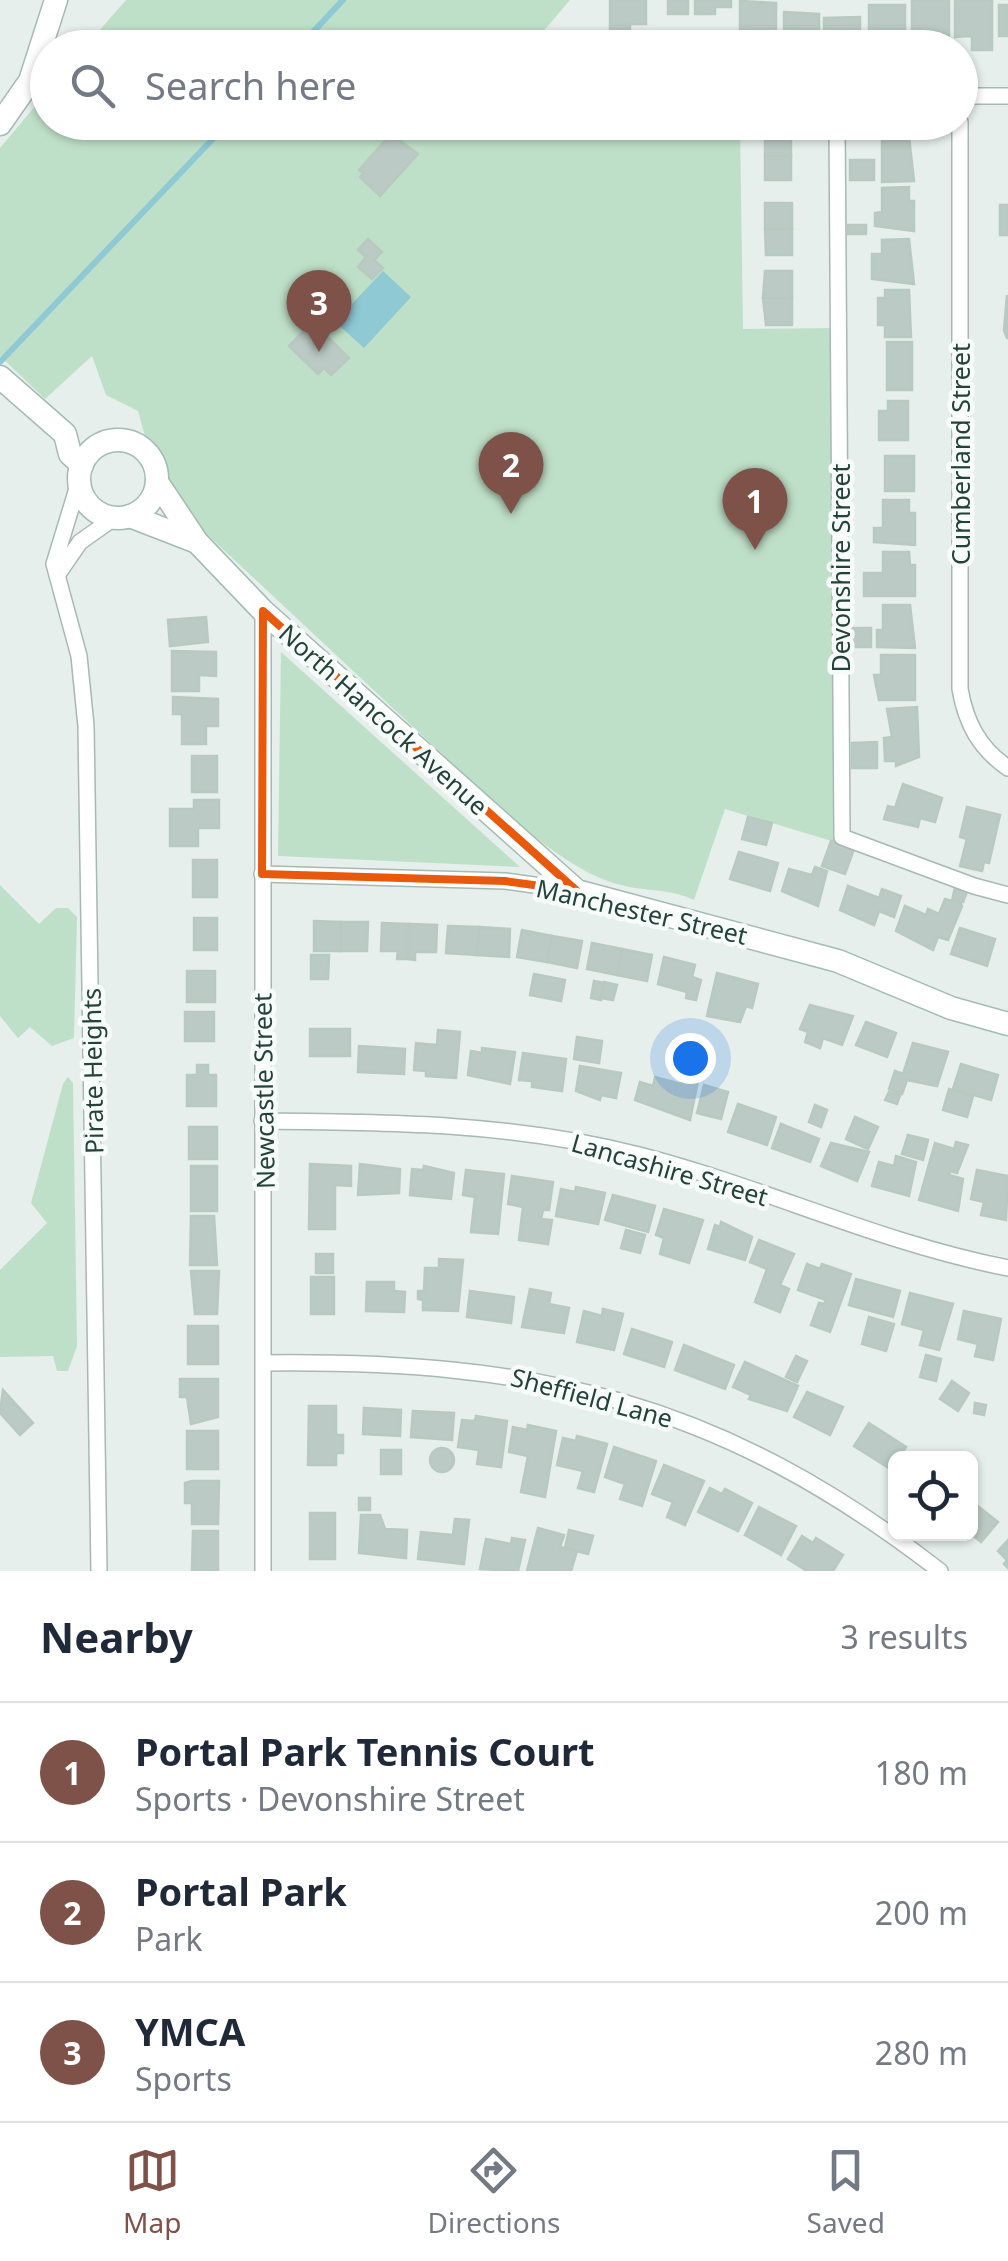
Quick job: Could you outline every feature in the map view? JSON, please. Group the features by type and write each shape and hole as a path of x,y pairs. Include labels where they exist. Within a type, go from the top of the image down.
{"street":[{"path":"48,30 56,0"},
{"path":"0,124 30,75"},
{"path":"978,96 1008,96"},
{"name":"Devonshire Street","path":"838,140 842,836 1008,895"},
{"name":"Cumberland Street","path":"960,140 960,690 973,732 986,752 1008,768"},
{"name":"North Hancock Avenue","path":"0,377 65,434 94,510 196,542"},
{"name":"North Hancock Avenue","path":"65,434 88,434 104,442 120,440 138,445 151,457 157,482 196,542 263,612 577,891"},
{"path":"80,474 104,442"},
{"name":"Pirate Heights","path":"80,474 55,548 83,679 86,726 99,1571"},
{"path":"58,574 80,542 149,503 157,482"},
{"name":"Newcastle Street","path":"263,612 263,1571"},
{"name":"Manchester Street","path":"262,874 488,880 577,891 838,961 951,1008 1008,1024"},
{"name":"Lancashire Street","path":"262,1121 446,1123 537,1134 684,1168 851,1228 1008,1268"},
{"name":"Sheffield Lane","path":"264,1363 379,1362 496,1372 620,1399 687,1422 786,1468 860,1512 940,1571"}],"highlighted area":[{"path":"263,611 577,891 505,881 262,874"}],"green space":[{"path":"126,0 570,0 544,30 100,30"},
{"path":"30,112 30,140 740,140 743,329 831,328 835,842 725,809 694,900 604,879 578,867 519,826 197,525 171,492 164,462 145,436 138,411 106,395 92,356 45,399 0,356 0,148"},
{"path":"281,652 520,867 278,856"},
{"path":"0,885 39,924 56,908 68,908 77,917 74,1038 52,1046 30,1027 18,1038 0,1016"},
{"path":"68,1077 73,1083 77,1346 68,1371 57,1371 53,1356 0,1357 0,1270 47,1223 31,1203"}],"water":[{"path":"383,271 411,297 364,348 320,308 336,292 351,305"}],"building":[{"path":"610,0 646,0 646,24 630,24 630,30 610,30"},
{"path":"668,0 688,0 688,14 668,14"},
{"path":"695,0 731,0 731,7 715,7 715,14 695,14"},
{"path":"912,0 949,0 949,30 912,30"},
{"path":"955,0 992,0 992,50 978,50 978,30 955,30"},
{"path":"740,1 776,3 776,30 740,30"},
{"path":"869,5 905,5 905,30 869,30"},
{"path":"999,5 1008,5 1008,36 999,36"},
{"path":"784,12 819,14 819,30 784,30"},
{"path":"860,17 860,30 824,30 824,18"},
{"path":"386,140 399,140 418,154 380,196 360,177 363,173 359,170"},
{"path":"765,140 791,140 791,156 765,156"},
{"path":"882,140 909,140 914,181 882,182"},
{"path":"765,156 791,156 791,180 765,180"},
{"path":"850,160 874,160 874,180 850,180"},
{"path":"909,187 909,201 914,201 914,231 875,226 875,213 882,212 882,188"},
{"path":"765,203 792,203 792,229 765,229"},
{"path":"1000,205 1008,205 1008,235 1000,235"},
{"path":"848,225 866,225 866,234 848,234"},
{"path":"765,229 792,229 792,255 766,255"},
{"path":"368,239 382,252 374,260 383,268 372,279 358,267 366,257 358,250"},
{"path":"909,239 914,284 872,279 872,254 882,254 882,240"},
{"path":"765,271 792,271 792,298 763,298"},
{"path":"885,290 909,290 911,337 885,337 885,325 878,325 878,298 885,298"},
{"path":"1007,295 1008,338 1004,330"},
{"path":"763,298 792,298 792,325 766,325"},
{"path":"312,322 349,358 331,375 324,368 318,374 289,346"},
{"path":"887,342 912,342 912,390 887,390"},
{"path":"888,401 908,401 908,440 879,440 879,411 888,411"},
{"path":"885,456 914,456 914,491 885,491"},
{"path":"883,500 909,500 909,513 915,513 915,545 874,542 874,528 883,528"},
{"path":"883,552 909,552 910,565 915,565 915,596 864,596 864,573 883,573"},
{"path":"883,605 910,605 915,648 877,647 877,630 883,630"},
{"path":"206,617 208,642 170,646 168,620"},
{"path":"851,628 871,628 871,647 851,647"},
{"path":"172,651 216,652 216,676 199,675 199,691 172,691"},
{"path":"881,655 915,655 915,700 879,700 874,675 881,675"},
{"path":"173,697 218,699 218,726 206,726 206,744 182,744 182,714 173,714"},
{"path":"917,707 919,757 896,766 896,761 885,761 884,738 892,737 887,709"},
{"path":"877,742 877,768 852,768 852,743"},
{"path":"192,756 217,756 217,792 192,792"},
{"path":"903,784 942,798 935,822 920,818 918,827 884,819 888,806 895,808"},
{"path":"194,800 219,800 219,828 198,828 198,846 170,846 170,809 194,809"},
{"path":"967,807 1000,815 989,863 984,862 982,871 960,866 967,839 960,837"},
{"path":"748,817 772,823 766,845 742,839"},
{"path":"831,841 854,849 845,874 822,866"},
{"path":"739,852 778,863 770,891 730,879"},
{"path":"193,860 217,860 217,897 193,897"},
{"path":"815,867 827,871 818,906 782,891 789,869 812,875"},
{"path":"848,886 879,898 882,889 901,896 894,917 879,911 874,925 840,910"},
{"path":"955,887 967,892 963,902 959,900 962,906 948,940 938,937 933,950 896,931 905,906 926,915 928,909 939,914 945,899 952,901"},
{"path":"194,918 217,918 217,950 194,950"},
{"path":"314,921 341,922 341,951 314,951"},
{"path":"341,922 368,922 367,951 341,951"},
{"path":"382,923 409,924 408,959 397,959 398,951 381,951"},
{"path":"409,924 437,925 436,952 415,952 415,960 408,959"},
{"path":"448,926 479,927 477,955 446,953"},
{"path":"479,927 510,929 509,957 477,955"},
{"path":"960,928 995,939 987,966 951,954"},
{"path":"522,930 552,936 547,962 517,957"},
{"path":"552,936 582,941 577,968 547,962"},
{"path":"592,943 622,949 617,975 587,969"},
{"path":"622,949 652,955 647,981 617,975"},
{"path":"311,955 329,955 328,979 311,979"},
{"path":"664,957 695,965 692,977 701,980 696,1000 686,998 687,992 658,984"},
{"path":"187,971 215,971 215,1002 187,1002"},
{"path":"717,973 758,984 752,1008 746,1006 740,1022 707,1016"},
{"path":"534,974 565,980 561,1001 530,995"},
{"path":"594,981 604,983 601,1000 591,998"},
{"path":"604,982 617,985 613,1000 601,998"},
{"path":"810,1005 853,1016 842,1045 823,1038 820,1048 805,1042 808,1032 800,1029"},
{"path":"185,1012 214,1012 214,1041 185,1041"},
{"path":"866,1022 896,1033 887,1057 856,1045"},
{"path":"310,1029 350,1029 350,1056 310,1056"},
{"path":"438,1030 460,1032 456,1078 426,1076 426,1071 414,1070 416,1043 437,1045"},
{"path":"577,1037 602,1041 599,1063 574,1059"},
{"path":"913,1043 948,1052 937,1086 907,1080 902,1094 889,1089 895,1071 903,1074"},
{"path":"359,1046 405,1049 404,1074 358,1072"},
{"path":"482,1048 515,1052 510,1084 468,1075 471,1051 482,1053"},
{"path":"523,1053 566,1059 562,1091 532,1087 532,1081 519,1080"},
{"path":"961,1064 998,1075 991,1100 953,1089"},
{"path":"197,1065 208,1065 208,1075 216,1075 216,1106 187,1106 187,1075 197,1075"},
{"path":"580,1066 621,1073 616,1098 601,1095 600,1100 576,1091"},
{"path":"684,1072 699,1076 690,1120 635,1100 640,1082 653,1086 655,1077 681,1084"},
{"path":"704,1085 728,1092 721,1119 697,1113"},
{"path":"949,1089 973,1096 967,1117 943,1110"},
{"path":"889,1092 900,1095 897,1104 885,1100"},
{"path":"738,1104 776,1117 767,1145 728,1132"},
{"path":"815,1105 827,1110 821,1127 809,1122"},
{"path":"855,1117 878,1127 868,1149 846,1139"},
{"path":"781,1124 819,1139 810,1162 772,1148"},
{"path":"189,1127 217,1127 217,1159 189,1159"},
{"path":"908,1135 928,1140 923,1160 902,1154"},
{"path":"956,1142 968,1145 957,1173 950,1171 949,1175 963,1179 958,1211 919,1200 935,1143 954,1149"},
{"path":"831,1143 869,1152 857,1181 821,1166"},
{"path":"896,1156 916,1162 909,1196 872,1186 879,1162 894,1166"},
{"path":"310,1164 351,1166 351,1186 335,1185 335,1229 309,1229"},
{"path":"360,1164 400,1169 399,1193 358,1195"},
{"path":"191,1166 217,1166 217,1211 191,1211"},
{"path":"424,1166 454,1173 451,1199 410,1195 412,1169 423,1170"},
{"path":"466,1170 504,1174 498,1234 471,1232 475,1197 463,1195"},
{"path":"977,1170 1008,1176 1006,1220 981,1215 984,1202 971,1199"},
{"path":"512,1176 553,1182 549,1210 543,1210 541,1219 552,1220 548,1244 519,1240 523,1207 508,1204"},
{"path":"576,1187 605,1193 598,1224 556,1216 561,1189 575,1192"},
{"path":"613,1195 655,1206 648,1232 605,1220"},
{"path":"664,1209 703,1220 689,1263 660,1254 664,1238 656,1235"},
{"path":"191,1216 214,1216 217,1265 190,1265"},
{"path":"721,1222 752,1237 745,1260 708,1249 715,1225 720,1227"},
{"path":"626,1230 645,1235 640,1253 621,1248"},
{"path":"759,1240 794,1254 780,1285 789,1289 780,1312 755,1302 767,1269 750,1262"},
{"path":"316,1254 333,1254 333,1273 316,1273"},
{"path":"439,1259 463,1260 458,1311 423,1310 423,1300 418,1299 418,1291 424,1291 425,1268 439,1268"},
{"path":"807,1264 820,1269 822,1264 851,1274 830,1332 811,1325 819,1303 826,1300 798,1290"},
{"path":"191,1271 219,1271 217,1314 195,1314"},
{"path":"311,1277 334,1277 334,1314 311,1314"},
{"path":"856,1279 900,1291 893,1317 849,1305"},
{"path":"367,1282 394,1282 394,1291 405,1292 404,1312 366,1311"},
{"path":"530,1289 551,1293 549,1304 569,1308 564,1333 522,1327"},
{"path":"470,1291 514,1297 511,1323 467,1317"},
{"path":"910,1293 953,1304 939,1350 920,1345 924,1330 902,1324"},
{"path":"603,1309 623,1314 614,1350 577,1342 584,1311 602,1316"},
{"path":"964,1311 1001,1319 993,1360 975,1356 978,1344 958,1339"},
{"path":"869,1317 894,1324 886,1351 862,1344"},
{"path":"188,1326 218,1326 218,1364 188,1364"},
{"path":"632,1329 672,1342 664,1367 624,1354"},
{"path":"684,1345 734,1365 725,1389 675,1370"},
{"path":"926,1355 941,1359 936,1381 920,1377"},
{"path":"796,1356 807,1361 797,1382 786,1377"},
{"path":"745,1362 798,1386 787,1411 749,1399 751,1395 733,1387"},
{"path":"180,1379 218,1379 218,1417 191,1424 187,1397 180,1397"},
{"path":"952,1381 969,1393 958,1411 940,1399"},
{"path":"3,1390 33,1423 20,1435 0,1413"},
{"path":"807,1392 843,1407 830,1435 794,1417"},
{"path":"975,1403 986,1405 984,1415 974,1413"},
{"path":"309,1406 336,1406 336,1435 343,1435 343,1453 336,1453 336,1465 308,1465"},
{"path":"364,1408 401,1410 400,1436 363,1434"},
{"path":"413,1411 454,1413 452,1440 411,1437"},
{"path":"476,1416 507,1421 501,1467 477,1464 479,1450 458,1447 462,1420 475,1421"},
{"path":"869,1423 906,1447 904,1451 888,1451 888,1467 854,1446"},
{"path":"528,1425 556,1431 545,1497 521,1492 528,1456 509,1452 513,1427 527,1430"},
{"path":"187,1431 218,1431 218,1469 187,1469"},
{"path":"577,1436 607,1444 594,1492 578,1488 583,1471 557,1465 563,1438 576,1441"},
{"path":"614,1447 656,1461 642,1506 620,1499 625,1484 605,1477"},
{"path":"442,1448 454,1460 442,1472 430,1460"},
{"path":"381,1450 401,1450 401,1474 381,1474"},
{"path":"664,1465 704,1481 685,1525 667,1517 673,1502 652,1494"},
{"path":"219,1481 218,1524 192,1524 192,1503 185,1503 185,1483"},
{"path":"710,1488 722,1494 725,1489 752,1503 738,1531 698,1512"},
{"path":"359,1498 370,1498 370,1510 359,1510"},
{"path":"978,1506 998,1522 981,1542 978,1540"},
{"path":"759,1507 796,1526 781,1555 745,1535"},
{"path":"310,1513 335,1513 335,1559 310,1559"},
{"path":"361,1515 380,1515 385,1529 407,1530 406,1558 359,1553"},
{"path":"455,1519 469,1520 464,1564 418,1559 421,1532 453,1535"},
{"path":"538,1528 564,1535 560,1547 577,1551 571,1571 527,1571"},
{"path":"569,1530 593,1536 588,1554 565,1548"},
{"path":"193,1531 218,1531 218,1571 192,1571"},
{"path":"802,1536 813,1543 816,1538 843,1555 833,1571 807,1571 788,1559"},
{"path":"512,1538 525,1540 518,1571 480,1569 486,1539 511,1544"},
{"path":"1008,1540 1008,1568 1004,1564 1007,1560 998,1551"}],"waterway":[{"path":"315,30 343,0"},
{"path":"0,362 212,140"}],"place":[{"name":"YMCA","path":"319,352"},
{"name":"Portal Park","path":"511,514"},
{"name":"Portal Park Tennis Court","path":"755,550"}]}
